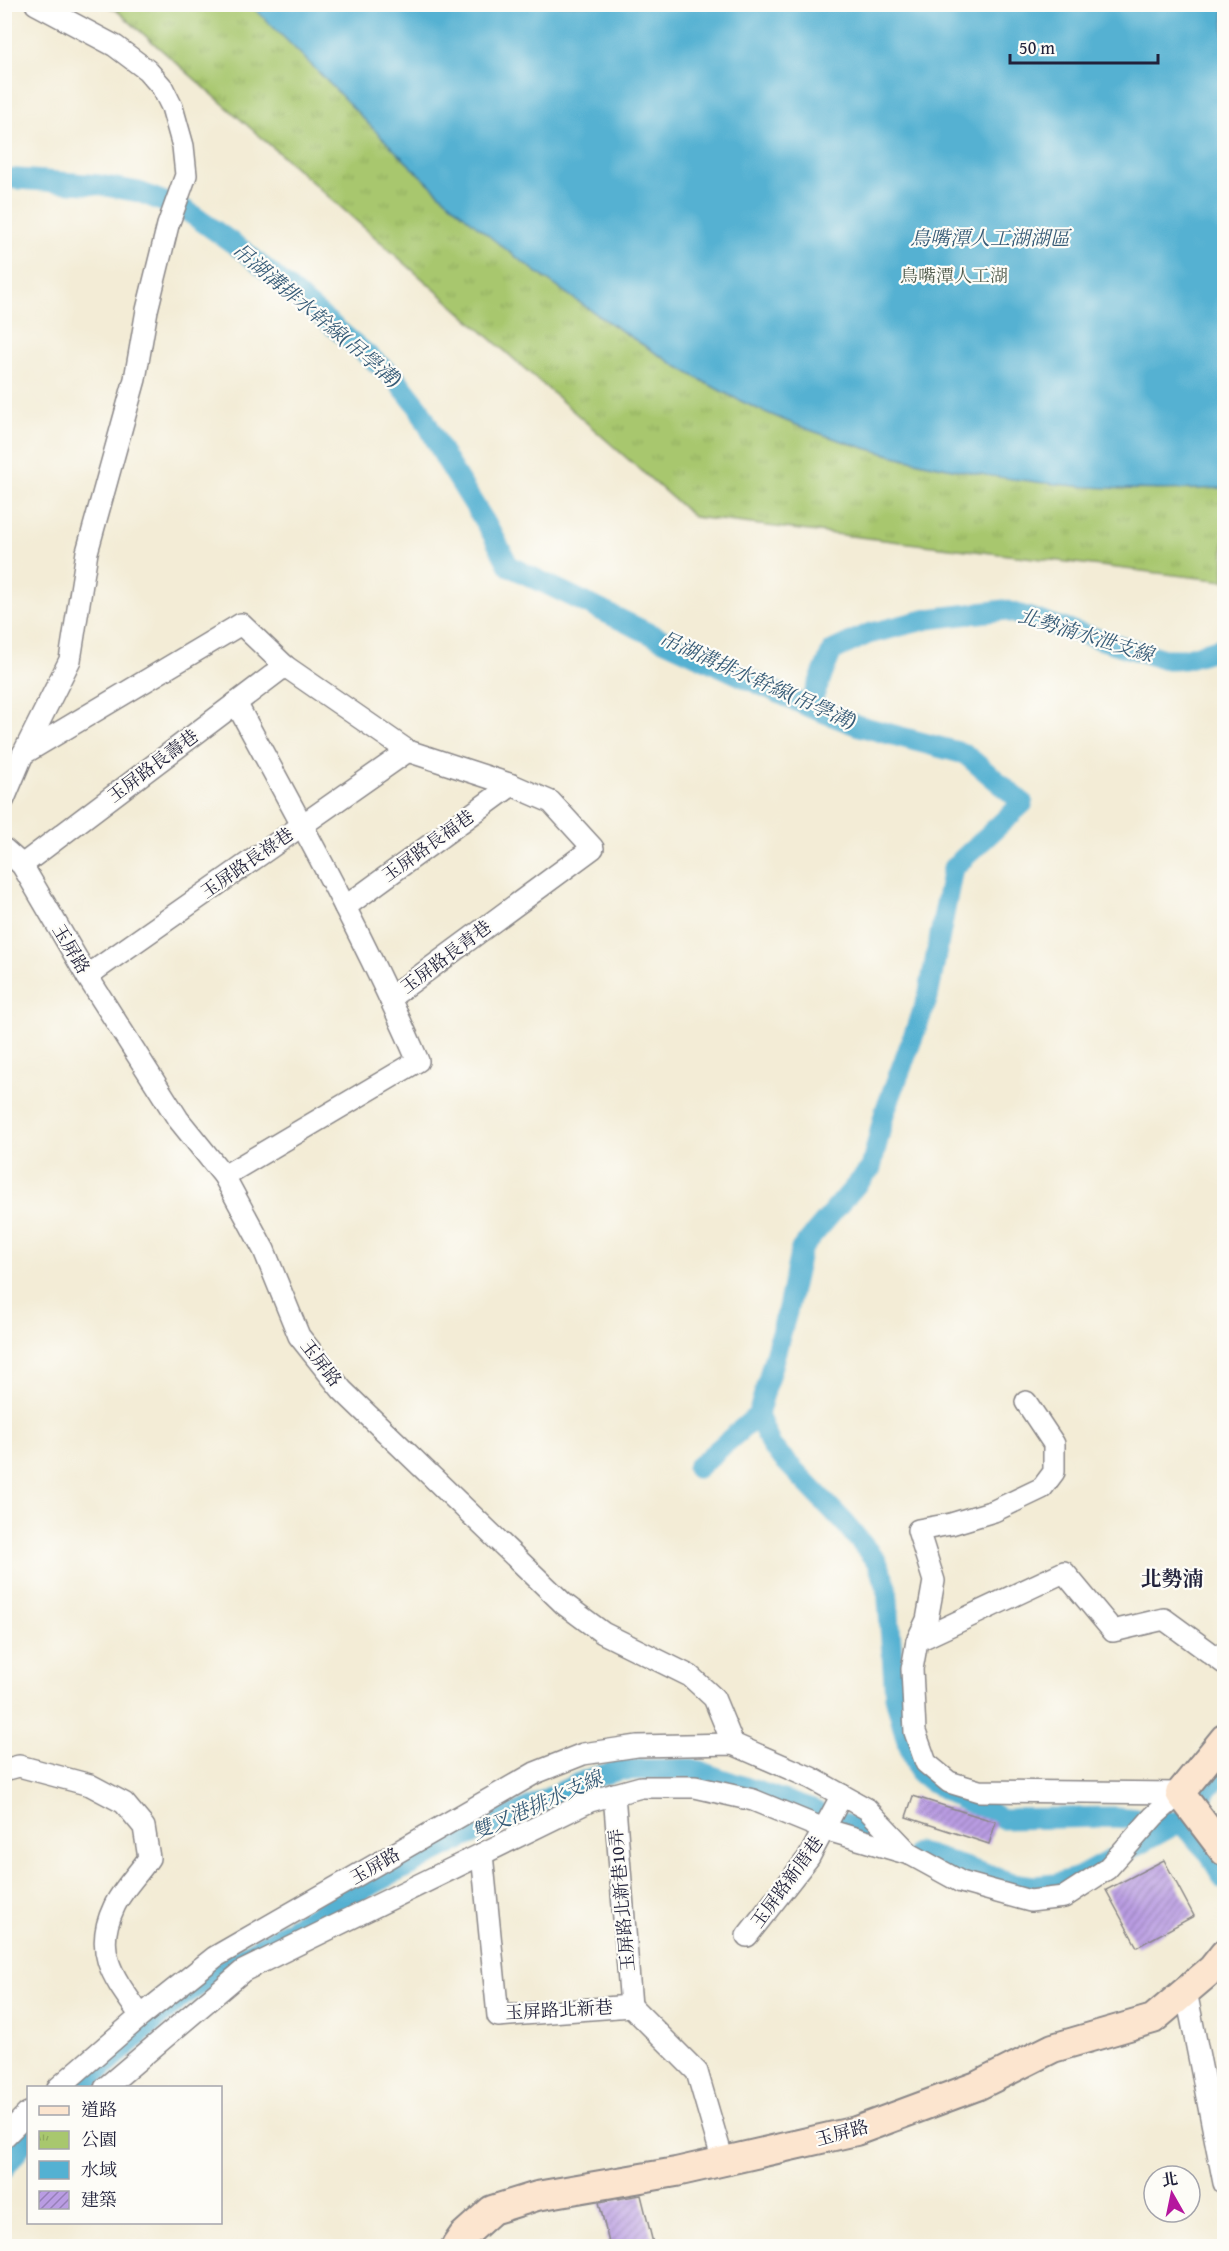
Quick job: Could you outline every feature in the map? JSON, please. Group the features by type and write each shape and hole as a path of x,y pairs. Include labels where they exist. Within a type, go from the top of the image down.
{"street":[{"path":"4,799 23,754 70,660 87,552 135,379 147,310 168,225 186,175 183,146 172,107 162,87 147,70 115,46 36,4"},
{"path":"23,754 241,624 285,666 408,752 512,785"},
{"name":"玉屏路長壽巷","path":"22,865 285,666"},
{"path":"236,703 302,824 390,999"},
{"name":"玉屏路長祿巷","path":"87,976 408,752"},
{"name":"玉屏路長青巷","path":"225,1176 418,1062 390,999 592,848 550,802 512,785"},
{"name":"玉屏路長福巷","path":"345,907 512,785"},
{"name":"玉屏路","path":"4,849 22,865 87,976 178,1119 225,1176 264,1250 299,1336 342,1390 564,1604 603,1633 690,1676 714,1698 733,1744"},
{"path":"1026,1402 1054,1444 1054,1472 1042,1488 994,1511 951,1524 918,1530 934,1581 927,1620 917,1641 912,1669 915,1732 926,1763 949,1782 979,1791 1120,1792 1171,1802 1198,1817 1224,1851"},
{"path":"917,1641 1064,1572 1113,1631 1164,1619 1224,1663"},
{"name":"玉屏路","path":"60,2086 141,2016 215,1957 535,1773 584,1754 637,1746 733,1744 811,1778 867,1809 909,1854 961,1882 1030,1901 1064,1897 1107,1869 1171,1802 1224,1739"},
{"path":"4,1770 19,1766 90,1785 124,1803 144,1827 149,1858 114,1905 104,1936 109,1967 141,2016"},
{"path":"107,2086 243,1971 590,1801 614,1794 641,1787 695,1787 753,1800 824,1829 909,1854"},
{"name":"玉屏路北新巷10弄","path":"614,1794 631,2006"},
{"name":"玉屏路新厝巷","path":"747,1936 809,1857 842,1795"},
{"name":"玉屏路北新巷","path":"482,1854 498,2016 631,2006 697,2072 723,2161"},
{"name":"玉屏路","path":"456,2247 463,2236 492,2210 537,2196 676,2172 856,2131 976,2086 1053,2048 1153,2019 1218,1962"},
{"path":"1186,1991 1224,2183"},
{"path":"4,2137 25,2121"}],"green space":[{"name":"鳥嘴潭人工湖湖區","path":"105,5 1224,5 1224,581 694,517 116,10"}],"water":[{"name":"鳥嘴潭人工湖湖區","path":"250,5 1224,5 1224,488 1167,490 1107,488 986,475 927,464 868,449 811,431 739,400 646,347 500,245 409,165"}],"building":[{"path":"913,1796 996,1822 989,1844 906,1817"},
{"path":"1164,1860 1194,1916 1137,1947 1106,1890"},
{"path":"641,2195 654,2247 610,2247 599,2202"}],"waterway":[{"name":"吊湖溝排水幹線(吊學溝)","path":"4,178 100,185 139,192 187,211 244,251 396,379 419,408 445,458 493,535 509,566 809,707 856,725 965,754 1023,803 953,868 928,997 885,1111 871,1168 801,1249 787,1312 758,1415 697,1468"},
{"name":"北勢湳水泄支線","path":"809,707 832,651 868,634 928,619 1004,610 1164,659 1185,659 1224,647"},
{"name":"吊湖溝排水幹線(吊學溝)","path":"758,1415 771,1446 844,1522 877,1562 887,1587 895,1696 906,1738 920,1774 961,1799 1002,1819 1114,1817 1180,1822 1209,1853 1224,1880"},
{"name":"雙叉港排水支線","path":"82,2086 182,1997 247,1954 326,1909 447,1846 588,1779 620,1770 692,1769 815,1811 872,1836"},
{"name":"雙叉港排水支線","path":"918,1852 1012,1883 1034,1886 1055,1884 1079,1877 1180,1822 1224,1770"},
{"name":"雙叉港排水支線","path":"4,2169 27,2138"}],"district":[{"name":"北勢湳","path":"1172,1579"}],"park label":[{"name":"鳥嘴潭人工湖","path":"954,276"}]}
